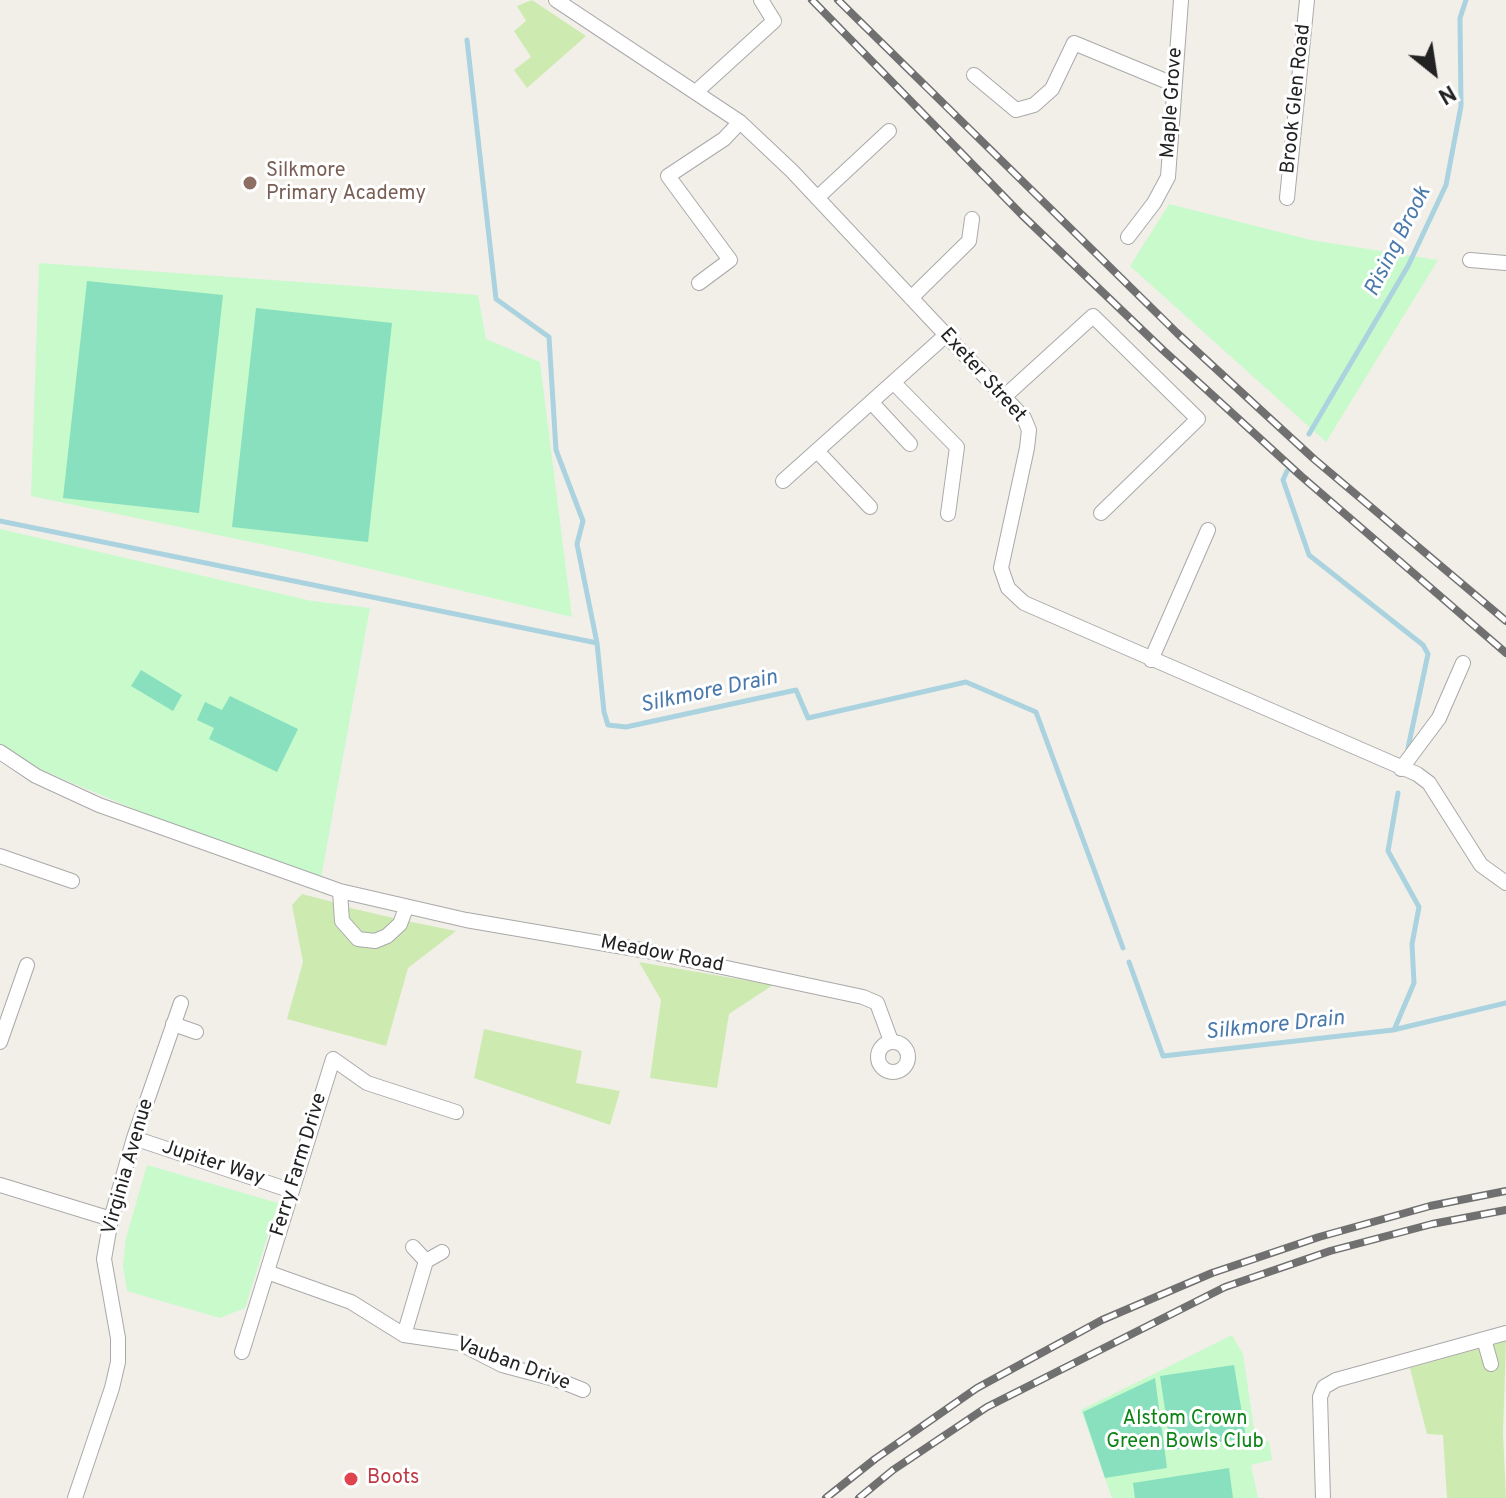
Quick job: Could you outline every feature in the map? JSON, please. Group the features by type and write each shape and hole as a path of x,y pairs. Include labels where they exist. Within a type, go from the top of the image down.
{"street":[{"name":"Exeter Street","path":"556,0 740,122 817,198 1024,418 1029,430 1001,568 1008,588 1024,603 1429,783 1481,865 1506,883"},
{"path":"697,91 774,21 761,0"},
{"name":"Maple Grove","path":"1128,237 1154,203 1168,177 1181,0"},
{"name":"Brook Glen Road","path":"1287,198 1307,0"},
{"path":"974,75 1016,110 1034,105 1052,89 1074,43 1173,84"},
{"path":"699,283 730,260 668,176 724,139 740,122"},
{"path":"817,198 889,131"},
{"path":"911,298 969,241 972,219"},
{"path":"1470,260 1506,263"},
{"path":"1004,397 1093,316 1198,419 1101,513"},
{"path":"783,481 873,404 946,335"},
{"path":"894,383 957,447 948,514"},
{"path":"873,404 910,444"},
{"path":"817,451 870,507"},
{"path":"1151,660 1208,530"},
{"path":"1401,769 1439,718 1463,663"},
{"name":"Meadow Road","path":"0,752 36,776 99,805 340,891 406,908 662,954 863,997 877,1003 891,1041"},
{"path":"0,856 72,881"},
{"path":"340,891 342,921 358,939 375,941 387,936 400,924 406,908"},
{"path":"0,1042 27,965"},
{"name":"Virginia Avenue","path":"75,1498 118,1362 118,1338 104,1259 111,1219 134,1138 181,1003"},
{"path":"173,1024 196,1032"},
{"name":"Ferry Farm Drive","path":"242,1352 333,1059 367,1083 456,1112"},
{"name":"Jupiter Way","path":"134,1138 292,1191"},
{"path":"0,1185 111,1219"},
{"path":"413,1247 426,1261"},
{"path":"404,1335 426,1261 442,1252"},
{"name":"Vauban Drive","path":"267,1272 351,1302 404,1335 459,1343 502,1365 583,1390"},
{"path":"1323,1498 1320,1397 1324,1387 1336,1380 1506,1333"},
{"path":"1484,1339 1491,1364"}],"green space":[{"path":"532,0 586,36 527,88 514,70 531,57 514,31 526,21 517,6"},
{"path":"1169,204 1311,240 1438,260 1326,442 1130,266"},
{"path":"39,263 478,295 486,339 540,362 572,617 299,552 31,496"},
{"path":"87,281 223,295 199,513 63,498"},
{"path":"256,308 392,323 368,542 232,527"},
{"path":"0,529 312,601 370,608 321,878 172,825 39,769 0,743"},
{"path":"141,670 182,695 173,711 131,686"},
{"path":"230,696 298,729 277,772 209,739 214,728 197,720 205,702 222,710"},
{"path":"302,894 333,902 335,916 358,943 407,921 456,931 408,968 386,1046 287,1019 303,962 292,905"},
{"path":"342,906 398,919 381,936 352,931"},
{"path":"639,962 773,985 729,1014 717,1088 650,1078 661,1000"},
{"path":"484,1029 582,1051 576,1083 620,1091 610,1125 474,1078"},
{"path":"147,1165 278,1203 245,1308 220,1318 127,1291 123,1266 126,1238"},
{"name":"Alstom Crown Green Bowls Club","path":"1232,1335 1243,1354 1256,1441 1269,1441 1272,1460 1251,1465 1258,1498 1112,1498 1081,1410"},
{"path":"1506,1341 1503,1433 1506,1498 1447,1498 1443,1435 1427,1434 1410,1368"},
{"path":"1234,1365 1246,1438 1171,1450 1160,1376"},
{"path":"1155,1378 1167,1468 1105,1478 1083,1412"},
{"path":"1229,1468 1233,1498 1135,1498 1133,1483"}],"waterway":[{"name":"Rising Brook","path":"1309,434 1408,266 1446,185 1461,106 1460,18 1466,0"},
{"path":"467,40 496,299 549,337 556,450 583,521 577,544 597,643"},
{"name":"Rising Brook","path":"1287,471 1283,480 1309,555 1423,645 1428,654 1408,748"},
{"name":"Silkmore Drain","path":"0,521 597,643 608,725 626,727 796,690 808,718 966,682 1036,712 1123,948"},
{"name":"Rising Brook","path":"1394,1030 1414,983 1412,944 1419,907 1388,851 1398,793"},
{"name":"Silkmore Drain","path":"1129,962 1163,1056 1393,1030 1506,1003"}],"railway":[{"path":"812,0 1022,215 1163,350 1301,476 1506,653"},
{"path":"838,0 1177,333 1314,459 1506,621"},
{"path":"826,1498 875,1459 977,1388 1102,1320 1212,1273 1319,1237 1430,1206 1506,1191"},
{"path":"859,1498 893,1470 987,1407 1225,1287 1330,1251 1432,1224 1506,1210"}],"place":[{"name":"Silkmore Primary Academy","path":"250,183"},
{"name":"Boots","path":"351,1479"}]}
